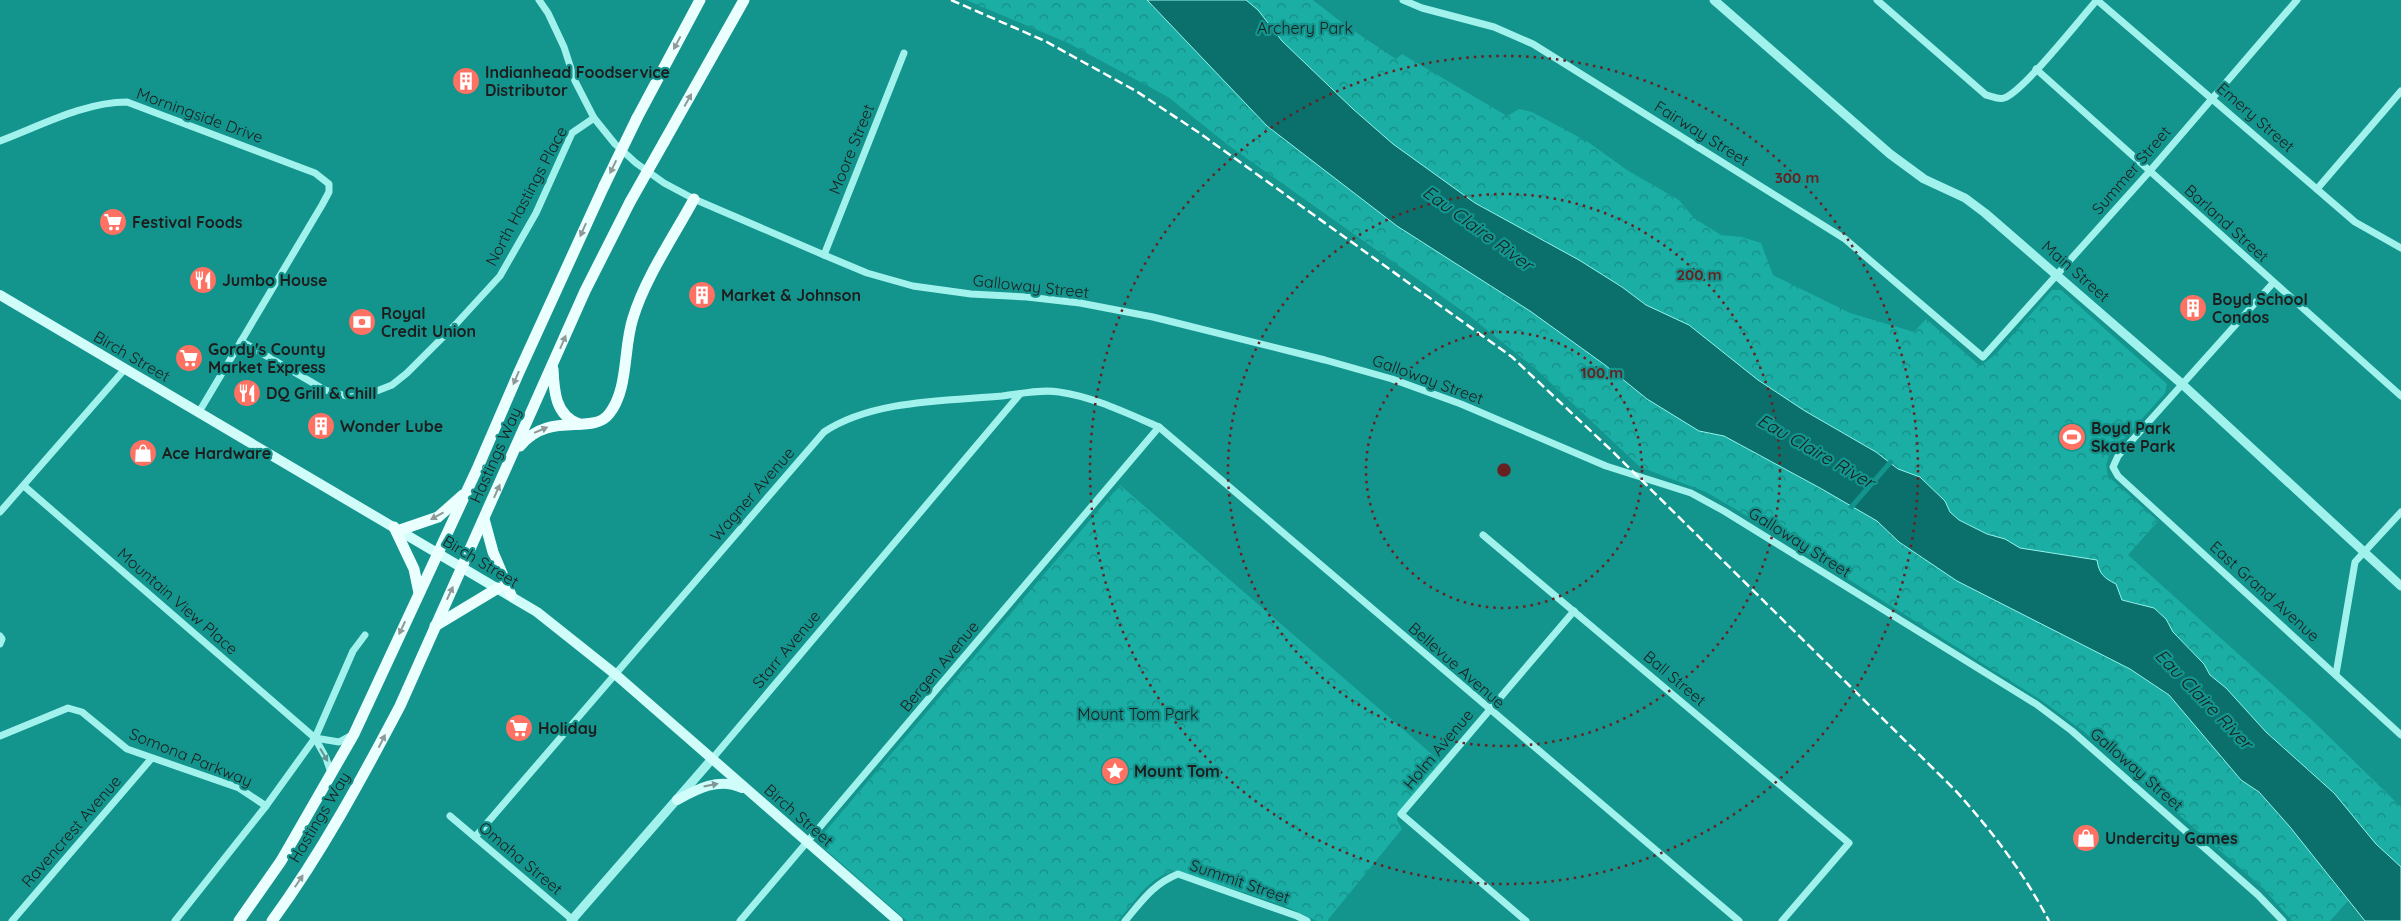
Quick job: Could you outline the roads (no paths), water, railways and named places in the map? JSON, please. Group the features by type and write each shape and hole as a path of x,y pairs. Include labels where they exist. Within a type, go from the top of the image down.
{"main road":[{"name":"Hastings Way","path":"239,921 281,861 354,734 418,593 468,490 604,186 637,118 700,0"},
{"name":"Hastings Way","path":"272,921 302,876 366,771 400,706 585,291 630,202 744,0"},
{"path":"513,455 524,441 536,432 557,424 595,424 609,415 618,400 633,317 644,292 694,199"},
{"name":"Birch Street","path":"0,294 124,370 511,595 548,620 615,674 898,921"},
{"path":"552,366 554,393 557,403 570,420 579,424"},
{"path":"418,593 414,569 397,528 438,517 468,490"},
{"path":"484,519 493,552 511,595"},
{"path":"435,626 498,588"},
{"path":"677,800 693,791 712,784 730,784 747,791"}],"street":[{"name":"Galloway Street","path":"539,0 548,13 564,47 575,81 594,118 615,144 664,184 694,199 867,273 913,286 971,294 1027,296 1080,303 1152,317 1325,360 1392,379 1453,401 1606,466 1691,493 1724,510 2036,704 2072,731 2258,895 2283,921"},
{"name":"Fairway Street","path":"1404,0 1422,8 1494,27 1541,49 1845,238 1983,357"},
{"name":"Main Street","path":"1714,0 1890,154 1924,179 1965,198 2057,274 2182,384 2401,586"},
{"path":"1877,0 1986,94 2002,99 2012,94 2036,69 2097,0"},
{"name":"Emery Street","path":"2097,0 2355,222 2401,248"},
{"name":"Summer Street","path":"1983,357 2150,172 2212,97 2297,0"},
{"name":"Moore Street","path":"824,255 904,53"},
{"name":"Barland Street","path":"2036,69 2401,396"},
{"path":"2317,189 2401,91"},
{"name":"Morningside Drive","path":"0,141 88,108 111,102 127,102 314,173 329,184 329,192 322,205 241,341"},
{"name":"North Hastings Place","path":"241,341 325,390 350,396 369,394 392,384 407,373 456,324 500,276 536,213 572,133 594,118"},
{"path":"2182,384 2273,283"},
{"path":"199,412 241,341"},
{"path":"0,512 124,370"},
{"name":"East Grand Avenue","path":"2182,384 2118,456 2113,467 2118,476 2401,734"},
{"name":"Wagner Avenue","path":"475,837 824,432 838,423 858,415 916,403 1057,391 1093,399 1159,427"},
{"name":"Starr Avenue","path":"573,921 1020,394"},
{"name":"Bellevue Avenue","path":"1159,427 1739,921"},
{"name":"Bergen Avenue","path":"740,921 1159,427"},
{"name":"Mountain View Place","path":"24,486 315,738 326,758 331,773"},
{"path":"2336,674 2355,562 2401,512"},
{"name":"Ball Street","path":"1483,535 1849,843 1782,921"},
{"name":"Holm Avenue","path":"1526,921 1401,814 1574,611"},
{"path":"175,921 266,806 315,738 353,651 365,635"},
{"path":"0,636 2,639 0,644"},
{"name":"Somona Parkway","path":"0,736 68,708 82,712 126,749 239,788 266,806"},
{"path":"315,738 339,742 354,734"},
{"name":"Ravencrest Avenue","path":"12,921 151,758"},
{"name":"Omaha Street","path":"450,816 573,921"},
{"name":"Summit Street","path":"1124,921 1153,888 1164,880 1178,874 1307,921"}],"water":[{"name":"Eau Claire River","path":"1147,0 1246,0 1258,10 1282,41 1353,109 1393,144 1475,203 1579,260 1622,287 1646,305 1689,325 1758,380 1805,411 1876,452 1898,469 1920,477 1945,501 1950,512 1959,520 1987,534 2005,539 2020,548 2097,560 2103,575 2116,584 2122,600 2154,608 2166,619 2173,632 2204,664 2210,675 2226,688 2266,732 2334,793 2376,844 2401,867 2401,921 2365,921 2290,827 2259,792 2241,780 2169,695 2130,669 1957,581 1899,542 1877,521 1820,488 1724,436 1699,431 1647,399 1605,365 1530,311 1397,226 1267,126"}],"railway":[{"path":"951,0 1045,41 1136,91 1198,132 1512,357 1611,450 1955,790 2006,853 2029,886 2049,921"}],"place":[{"name":"Indianhead Foodservice Distributor","path":"466,81"},
{"name":"Festival Foods","path":"113,222"},
{"name":"Jumbo House","path":"203,280"},
{"name":"Market & Johnson","path":"702,295"},
{"name":"Boyd School Condos","path":"2193,308"},
{"name":"Royal Credit Union","path":"362,322"},
{"name":"Gordy's County Market Express","path":"189,358"},
{"name":"DQ Grill & Chill","path":"247,393"},
{"name":"Wonder Lube","path":"321,426"},
{"name":"Boyd Park Skate Park","path":"2072,437"},
{"name":"Ace Hardware","path":"143,453"},
{"name":"Holiday","path":"519,728"},
{"name":"Mount Tom","path":"1115,771"},
{"name":"Undercity Games","path":"2086,838"}],"park label":[{"name":"Archery Park","path":"1305,28"},
{"name":"Mount Tom Park","path":"1138,714"}]}
